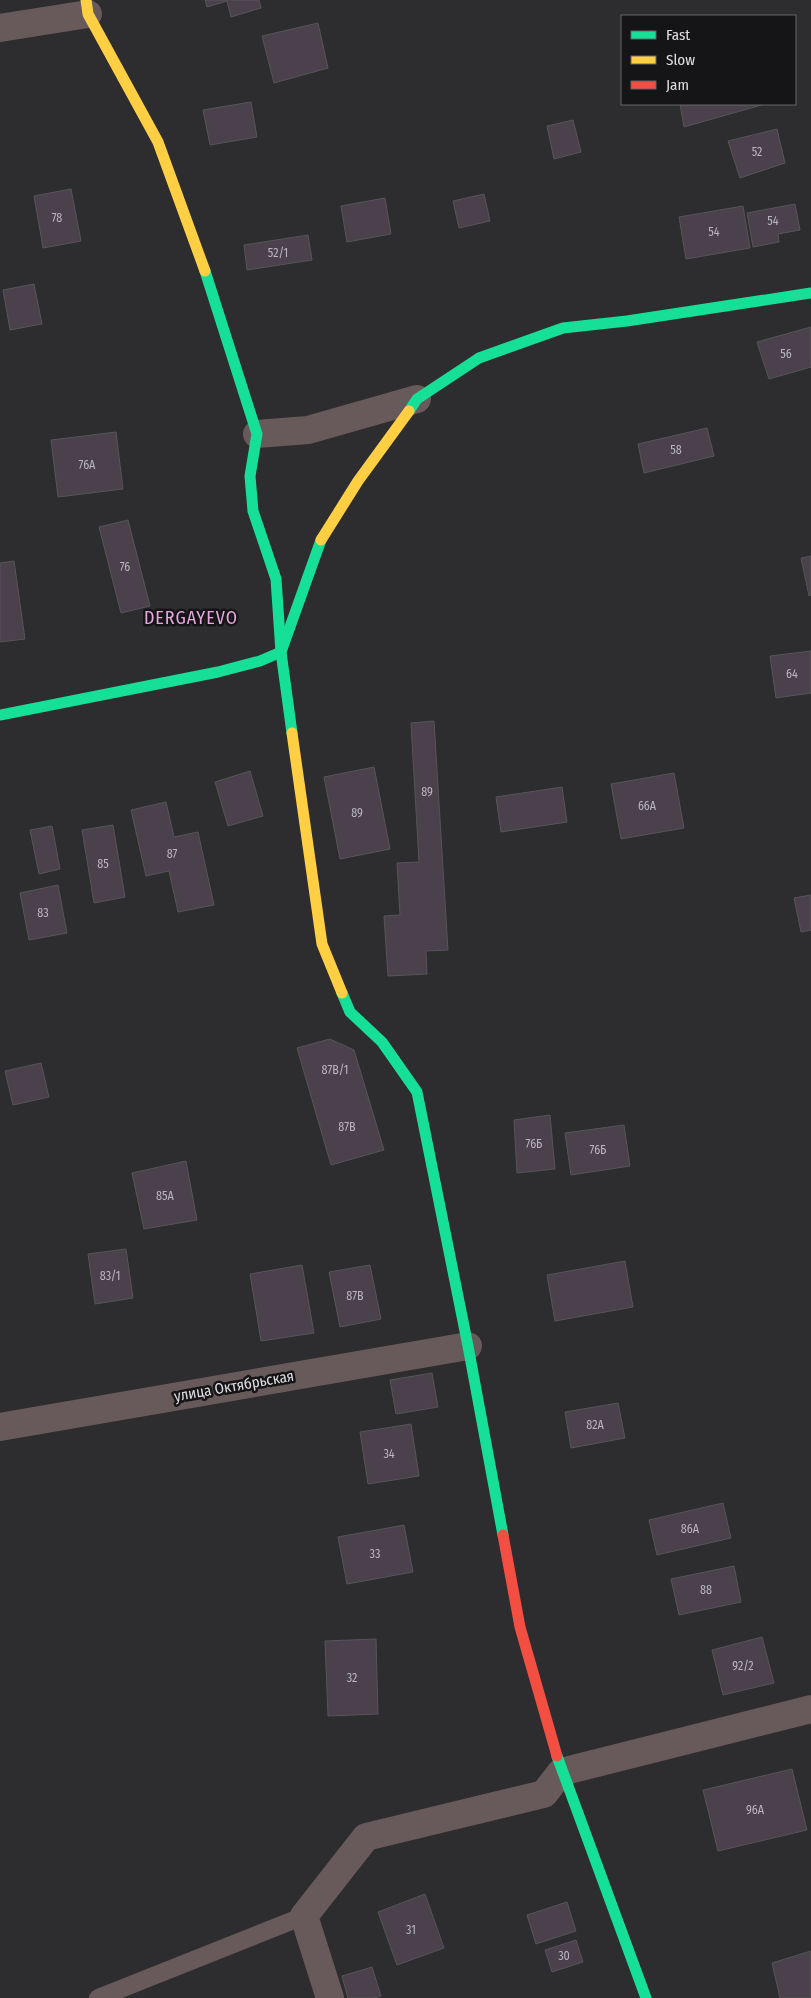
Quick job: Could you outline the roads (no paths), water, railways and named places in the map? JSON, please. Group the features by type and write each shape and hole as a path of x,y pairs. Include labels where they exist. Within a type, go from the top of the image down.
{"street":[{"path":"0,28 87,7 158,142 211,288 257,434 250,476 253,511 276,579 281,652 322,944 350,1012 382,1042 417,1092 468,1346 520,1627 561,1772 646,1998"},
{"path":"257,434 308,430 417,399 480,358 563,328 627,321 811,293"},
{"path":"0,715 218,672 260,661 281,652 302,597 318,545 358,481 417,399"},
{"name":"улица Октябрьская","path":"0,1427 468,1346"},
{"path":"330,1998 304,1916 366,1837 544,1794 561,1772 811,1709"}],"lane":[{"path":"98,1998 304,1916"}],"district":[{"name":"DERGAYEVO","path":"191,618"}]}
